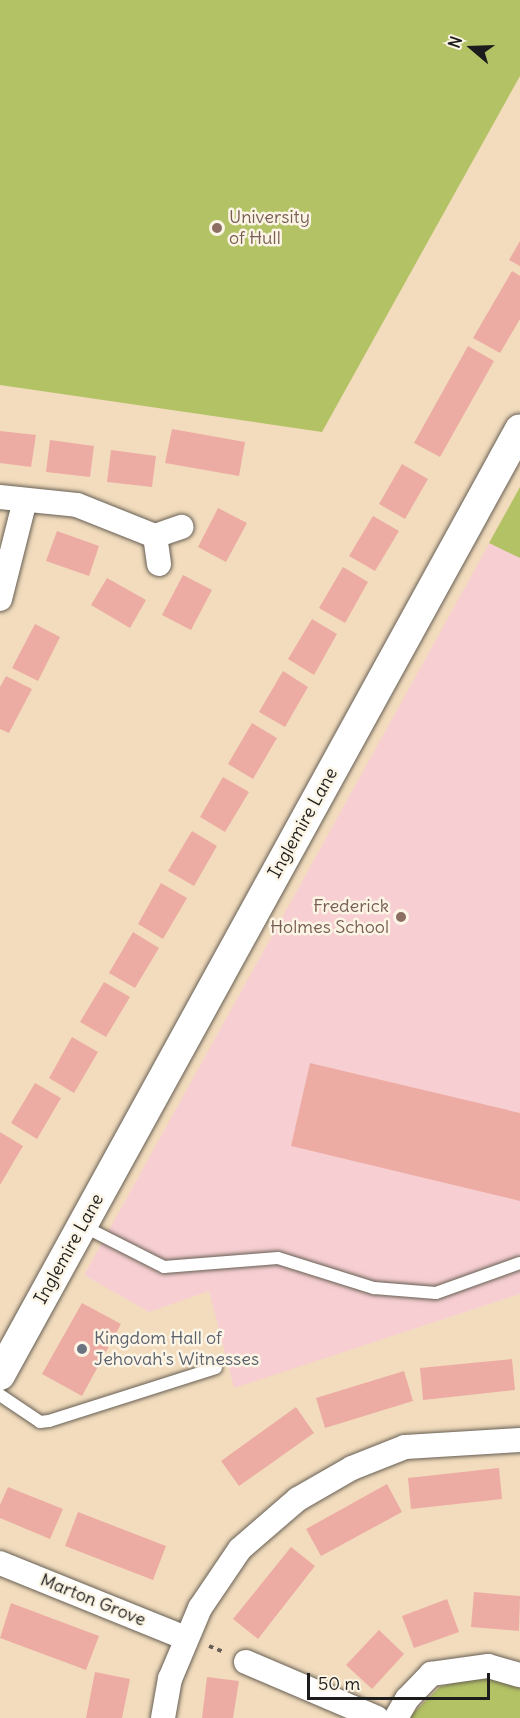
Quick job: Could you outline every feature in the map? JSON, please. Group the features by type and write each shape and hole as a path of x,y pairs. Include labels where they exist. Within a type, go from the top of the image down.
{"street":[{"name":"Inglemire Lane","path":"0,1375 520,429"},
{"path":"0,497 76,505 155,536 181,527"},
{"path":"0,599 25,500"},
{"path":"155,536 159,564"},
{"path":"163,1718 170,1679 186,1638 240,1549 297,1499 352,1468 405,1447 520,1440"},
{"name":"Marton Grove","path":"0,1563 186,1638"},
{"path":"246,1662 377,1718"},
{"path":"396,1718 407,1699 431,1674 488,1666 520,1675"}],"lane":[{"path":"82,1225 164,1267 278,1258 375,1288 436,1293 520,1263"},
{"path":"0,1395 40,1422 49,1421 216,1368"}],"path":[{"path":"186,1638 246,1662"}],"shaded area":[{"name":"Frederick Holmes School","path":"520,488 520,1294 234,1388 209,1291 149,1312 84,1275"}],"green space":[{"name":"University of Hull","path":"0,0 520,0 520,76 322,432 0,385"},
{"path":"520,487 520,558 489,543"},
{"path":"474,1677 492,1678 520,1688 520,1718 408,1718 440,1687"}],"building":[{"path":"520,241 520,266 509,260"},
{"path":"512,271 520,276 520,319 500,353 473,338"},
{"path":"468,346 494,361 440,457 414,443"},
{"path":"172,429 245,442 239,476 165,463"},
{"path":"0,431 36,435 31,467 0,463"},
{"path":"50,440 94,446 90,477 46,472"},
{"path":"111,450 156,456 152,487 107,482"},
{"path":"402,464 428,479 405,519 379,504"},
{"path":"218,508 247,523 226,562 198,547"},
{"path":"373,516 399,531 375,571 349,556"},
{"path":"57,531 99,546 89,576 46,561"},
{"path":"343,567 368,582 345,623 319,608"},
{"path":"183,575 212,590 191,630 162,615"},
{"path":"107,578 146,600 130,628 91,605"},
{"path":"312,619 337,634 314,675 288,659"},
{"path":"35,624 60,637 38,681 12,668"},
{"path":"283,671 308,687 285,727 259,712"},
{"path":"6,676 32,689 9,733 0,729 0,687"},
{"path":"252,723 277,738 253,779 228,764"},
{"path":"223,777 249,792 225,832 200,817"},
{"path":"192,831 217,846 194,886 168,871"},
{"path":"161,883 187,898 163,939 138,924"},
{"path":"133,932 159,948 135,988 109,973"},
{"path":"104,982 130,997 106,1037 80,1022"},
{"path":"72,1037 98,1052 74,1093 49,1078"},
{"path":"310,1063 520,1113 520,1201 291,1146"},
{"path":"35,1083 61,1098 37,1139 11,1123"},
{"path":"0,1132 23,1146 0,1185"},
{"name":"Kingdom Hall of Jehovah's Witnesses","path":"82,1303 121,1324 82,1396 42,1374"},
{"path":"512,1359 515,1390 423,1400 420,1368"},
{"path":"404,1371 413,1401 325,1428 316,1398"},
{"path":"296,1407 314,1433 239,1486 221,1461"},
{"path":"499,1468 502,1499 411,1509 408,1478"},
{"path":"387,1484 402,1512 321,1556 306,1529"},
{"path":"8,1487 63,1509 50,1539 0,1518 0,1505"},
{"path":"78,1512 166,1546 153,1580 65,1546"},
{"path":"291,1547 315,1566 258,1639 233,1619"},
{"path":"474,1592 520,1596 519,1631 471,1627"},
{"path":"447,1599 459,1632 414,1648 402,1616"},
{"path":"11,1603 99,1636 86,1670 0,1638"},
{"path":"379,1630 404,1654 372,1689 346,1665"},
{"path":"95,1672 130,1679 122,1718 86,1718"},
{"path":"207,1677 239,1681 233,1718 202,1718"}],"place":[{"name":"University of Hull","path":"217,228"},
{"name":"Frederick Holmes School","path":"401,917"},
{"name":"Kingdom Hall of Jehovah's Witnesses","path":"82,1349"}]}
